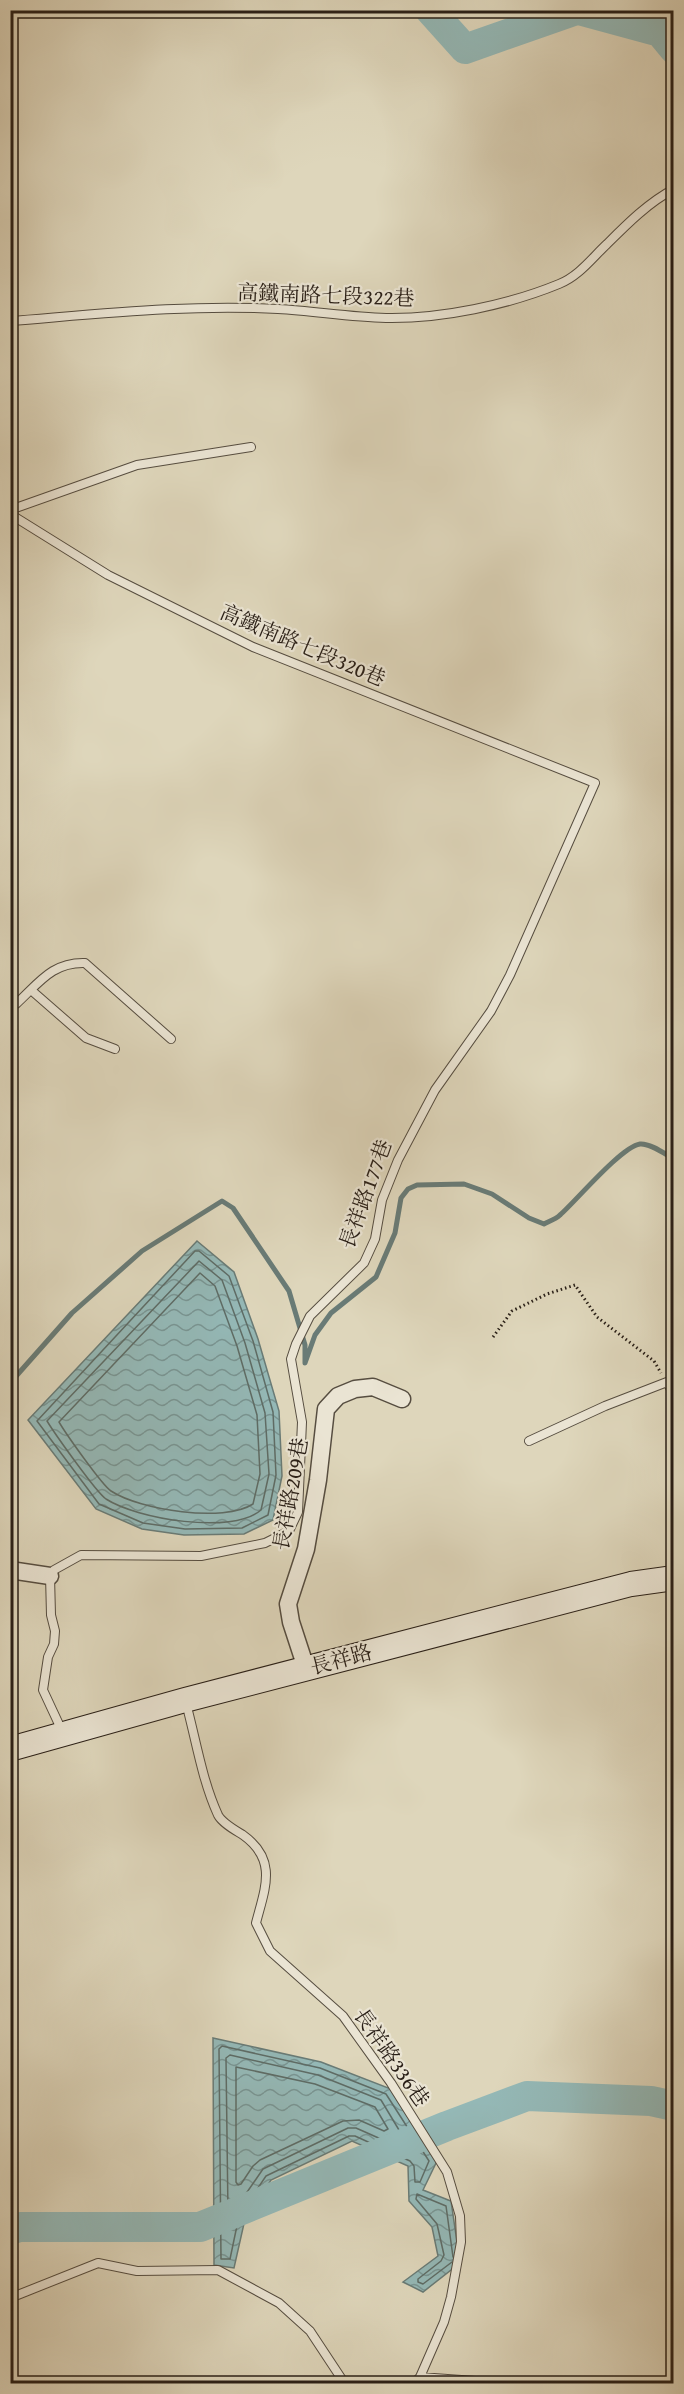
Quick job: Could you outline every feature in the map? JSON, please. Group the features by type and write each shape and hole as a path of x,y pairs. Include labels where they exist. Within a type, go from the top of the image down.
{"street":[{"name":"長祥路209巷","path":"306,1668 291,1622 288,1604 306,1549 318,1480 326,1409 338,1396 355,1389 373,1386 402,1399"},
{"path":"10,1570 50,1576"},
{"name":"長祥路","path":"10,1749 185,1700 631,1584 674,1578"}],"lane":[{"name":"高鐵南路七段322巷","path":"10,321 179,309 278,309 387,318 425,317 458,311 501,302 561,284 588,266 607,244 661,196 674,189"},
{"path":"10,512 137,465 251,447"},
{"name":"高鐵南路七段320巷","path":"10,512 108,575 253,647 595,783"},
{"name":"長祥路177巷","path":"50,1576 59,1566 81,1556 201,1556 265,1543 289,1531 298,1512 300,1481 302,1422 291,1359 296,1344 310,1316 364,1263 375,1239 382,1200 398,1161 435,1090 491,1011 510,975 595,783"},
{"path":"10,1002 16,1004 55,968 72,963 85,963 171,1039"},
{"path":"31,990 86,1038 115,1049"},
{"path":"529,1441 605,1406 667,1382 674,1395"},
{"path":"10,1481 10,1530"},
{"path":"50,1576 51,1615 55,1631 43,1690 63,1733"},
{"name":"長祥路336巷","path":"185,1700 211,1797 219,1818 248,1839 266,1863 266,1885 256,1923 270,1951 343,2016 391,2083 447,2172 460,2216 461,2242 444,2322 417,2380"},
{"path":"10,2298 98,2263 137,2271 218,2270 279,2303 310,2331 345,2384"},
{"path":"417,2380 517,2384"}],"path":[{"path":"493,1337 512,1311 547,1294 575,1285 597,1317 654,1361 667,1382"}],"water":[{"path":"197,1241 234,1272 258,1339 279,1411 282,1476 273,1520 244,1534 184,1535 142,1529 96,1509 28,1420"},
{"path":"213,2038 321,2062 391,2089 437,2161 423,2190 451,2201 460,2263 423,2292 403,2282 438,2256 432,2227 409,2201 408,2166 352,2141 271,2180 245,2219 234,2268 214,2265"}],"waterway":[{"path":"430,10 465,49 576,10"},
{"path":"579,10 660,32 674,49"},
{"path":"10,1383 72,1313 142,1251 222,1201 233,1208 289,1291 305,1345 305,1363 315,1335 331,1313 376,1277 395,1233 401,1198 408,1189 417,1185 464,1184 492,1194 529,1218 544,1224 558,1216 611,1164 632,1147 640,1144 648,1145 674,1159"},
{"path":"10,2230 20,2227 200,2227 447,2126 527,2096 651,2101 674,2106"}]}
